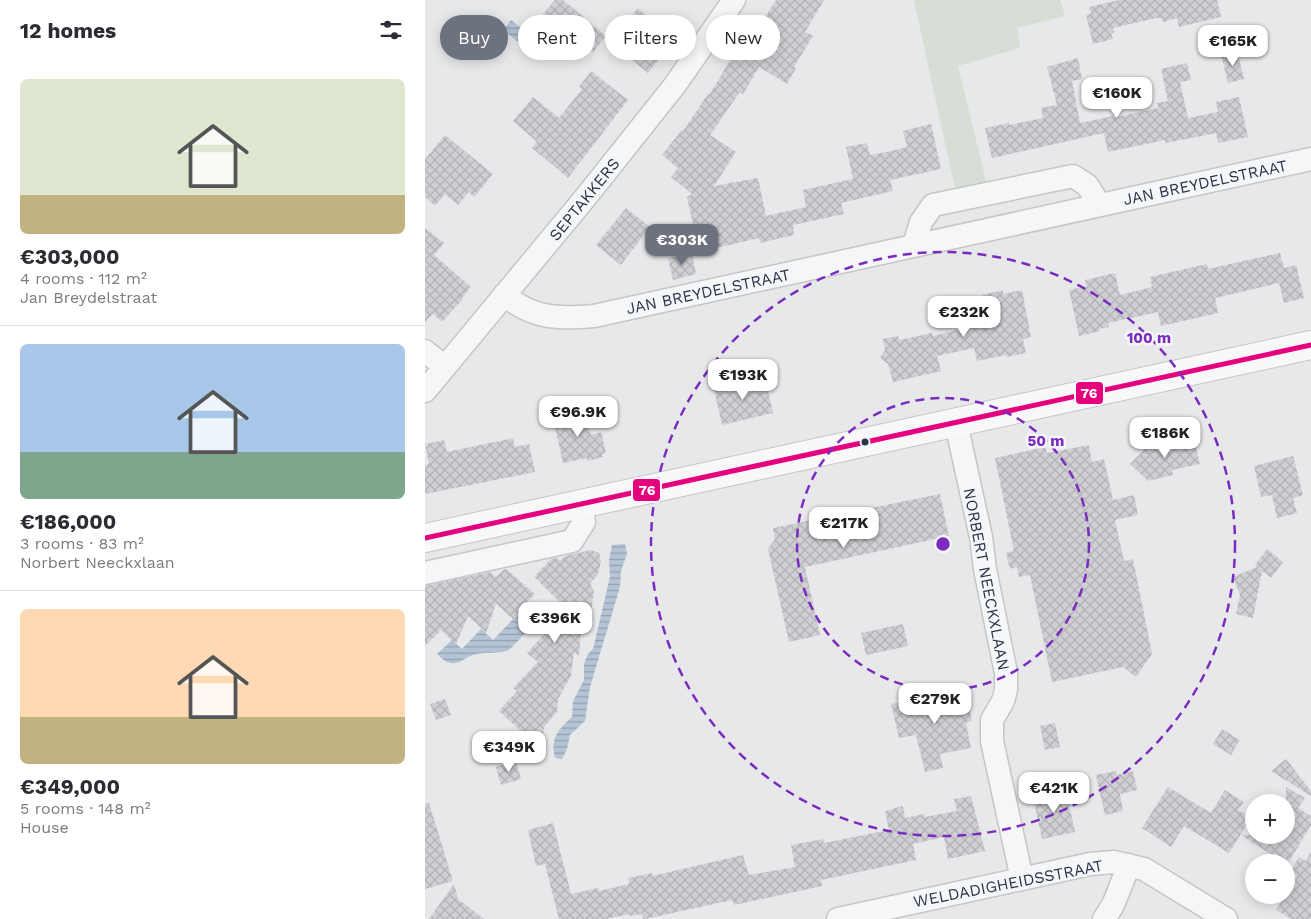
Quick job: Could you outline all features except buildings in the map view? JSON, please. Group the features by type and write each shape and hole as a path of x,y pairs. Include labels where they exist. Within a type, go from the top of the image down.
{"main road":[{"path":"425,538 1311,345"}],"street":[{"name":"SEPTAKKERS","path":"425,391 585,198 675,85 733,0"},
{"name":"JAN BREYDELSTRAAT","path":"504,295 535,313 564,318 594,316 1311,159"},
{"path":"914,246 921,222 933,205 1073,176 1087,185 1099,204"},
{"path":"425,351 445,367"},
{"name":"NORBERT NEECKXLAAN","path":"956,423 981,537 985,569 1006,672 1006,690 1003,701 992,720 992,740 1022,879"},
{"path":"425,574 572,541 584,522 581,504"},
{"name":"WELDADIGHEIDSSTRAAT","path":"838,919 1090,864 1114,862 1143,869 1225,919"},
{"path":"1104,919 1113,905 1129,865"}],"shaded area":[{"path":"914,0 1060,0 1065,16 1017,28 1020,48 958,66 987,185 958,191 954,184"}],"water":[{"path":"511,20 518,25 518,42 508,34 508,24"},
{"path":"625,544 627,554 621,571 620,587 590,687 585,721 570,735 567,749 562,759 555,758 554,740 559,730 572,717 573,701 584,680 584,664 588,654 593,649 610,577 609,560 612,545"},
{"path":"545,603 554,604 509,650 477,654 454,663 445,661 437,654 452,640 462,649 481,629 493,640 513,619 523,627"}],"transit line":[{"name":"76","path":"425,538 1311,345"}]}
